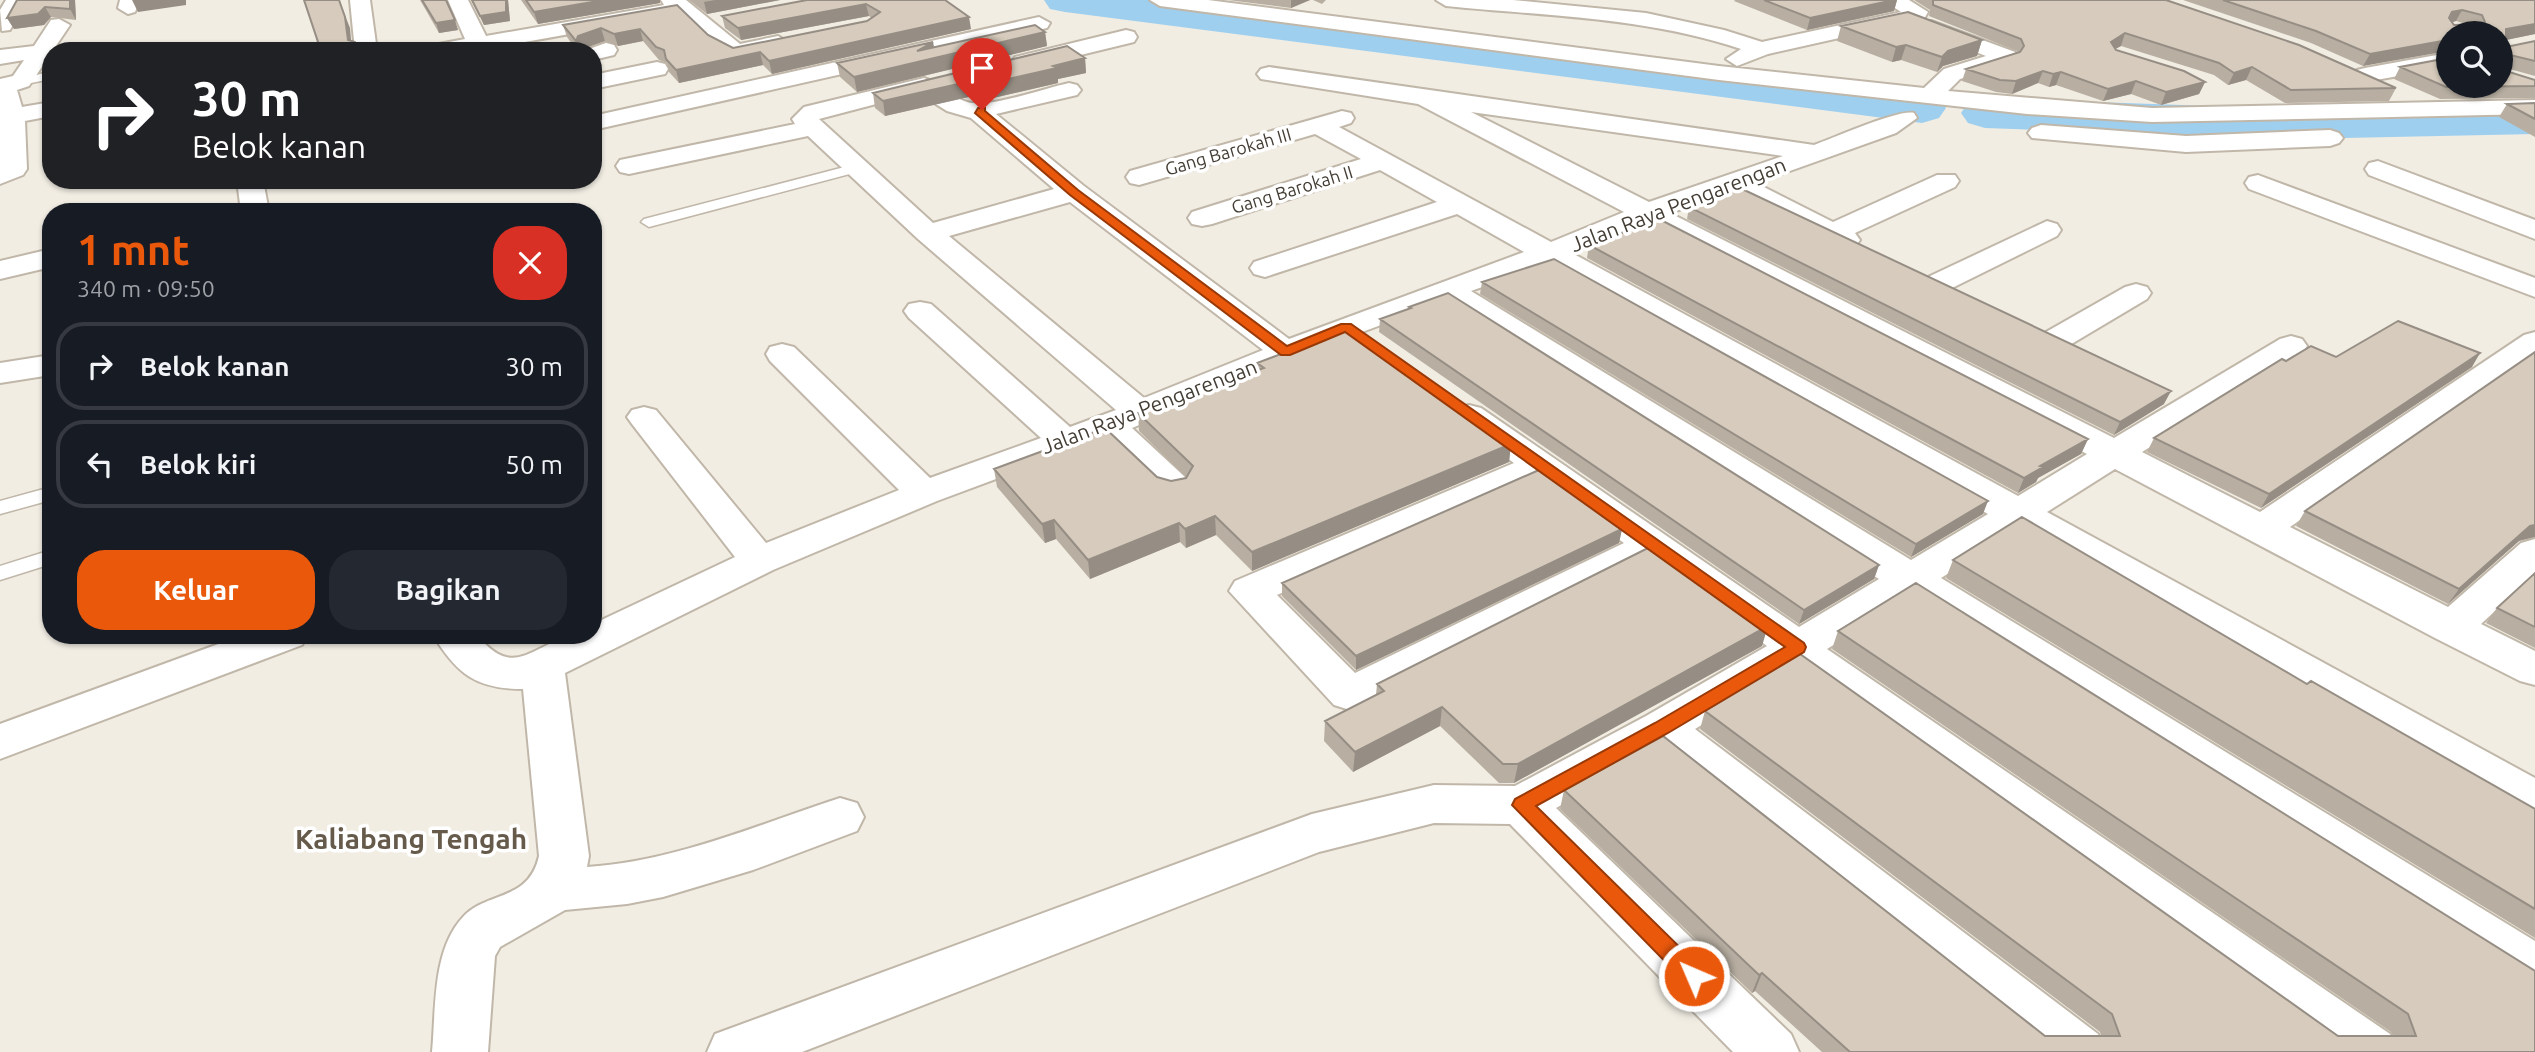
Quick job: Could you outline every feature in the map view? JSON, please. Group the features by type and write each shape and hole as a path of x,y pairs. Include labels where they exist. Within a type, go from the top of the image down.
{"street":[{"path":"2,25 16,0"},
{"path":"360,0 365,42"},
{"path":"457,0 478,42"},
{"path":"1160,0 1363,18 1719,73 1944,112"},
{"path":"1446,0 1511,3 1612,16 1728,36 1760,49"},
{"path":"1719,73 1744,54 1760,49 1910,19 1918,12 1893,0"},
{"path":"496,42 573,17 676,4 689,10 701,24 736,51 793,40"},
{"path":"701,24 727,19"},
{"path":"1910,19 2007,57 1952,74 1944,112"},
{"path":"629,166 683,129 909,51 1039,23"},
{"path":"49,42 59,25"},
{"path":"1007,65 1126,37"},
{"path":"889,38 909,51 940,78 953,107 978,111 1069,90"},
{"path":"0,57 42,51"},
{"path":"0,176 14,169 12,116 5,90 42,52"},
{"path":"1398,55 1836,110"},
{"path":"2365,75 2436,62"},
{"path":"2340,65 2365,75 2429,110"},
{"path":"602,80 657,69"},
{"path":"1269,74 1813,152"},
{"path":"940,78 813,112 804,119 1124,418 1173,486"},
{"path":"2221,92 2248,114"},
{"path":"1420,97 2535,670"},
{"name":"Gang Barokah III","path":"1139,177 1420,97"},
{"path":"1864,113 2152,115 2535,107"},
{"path":"12,116 42,111"},
{"path":"978,111 1074,192 1286,352"},
{"name":"Jalan Raya Pengarengan","path":"602,637 759,561 924,493 1124,418 1286,352 1360,337 1446,289 1548,253 1648,212 1735,183 1813,152 1944,112"},
{"path":"602,124 683,129 811,128"},
{"path":"1318,125 2535,800"},
{"path":"2020,131 2186,144 2356,136"},
{"path":"2410,133 2535,131"},
{"name":"Gang Barokah II","path":"1202,218 1382,161"},
{"path":"2378,169 2535,230"},
{"path":"1832,233 1946,181"},
{"path":"1735,183 1867,250"},
{"path":"2258,183 2535,288"},
{"path":"928,233 1074,192"},
{"path":"1265,268 1460,204"},
{"path":"1974,300 1927,278 2047,230"},
{"path":"0,270 42,260"},
{"path":"1446,289 2535,969"},
{"path":"2092,355 2045,333 2136,293"},
{"path":"920,311 1064,440"},
{"path":"2260,530 2535,342"},
{"path":"735,1052 1312,834 1434,804 1522,805 1662,728 1798,647 2291,346"},
{"path":"782,354 924,493"},
{"path":"0,373 42,366"},
{"path":"2162,388 2197,404"},
{"path":"1440,395 1798,647 1820,668 2370,1052"},
{"path":"644,417 759,561"},
{"path":"1539,466 1249,591 1350,694 1653,544"},
{"path":"2450,628 2535,552"},
{"path":"0,742 263,644"},
{"name":"Jalan Raya Pengarengan","path":"461,644 478,668 496,675 525,674 587,644"},
{"path":"460,1052 470,953 482,931 541,900 553,889 560,877 564,856 542,666"},
{"path":"1662,728 2078,1052"},
{"path":"1522,805 1770,1052"},
{"path":"553,889 617,886 720,862 840,817"}],"lane":[{"path":"10,83 42,77"},
{"path":"649,222 856,168"},
{"path":"0,508 42,496"},
{"path":"0,573 42,560"}],"building":[{"path":"17,0 70,0 70,9 45,7 38,14 7,18"},
{"path":"304,0 339,0 345,17 348,40 355,42 318,42"},
{"path":"422,0 446,0 455,20 436,23"},
{"path":"472,0 506,0 506,12 480,16"},
{"path":"526,0 604,0 534,12"},
{"path":"807,0 945,0 969,17 769,61 760,52 676,70 666,59 664,50 656,47 640,29 614,34 601,28 578,36 576,41 563,25 677,5 708,35 733,48 867,21 880,12 866,4 738,28 722,16"},
{"path":"1764,0 1894,0 1810,18"},
{"path":"1933,0 2166,0 2299,45 2396,88 2291,90 2252,67 2234,73 2219,63 2125,33 2111,42 2116,50 2184,71 2205,82 2166,92 2136,81 2108,89 2061,72 2053,74 2043,71 2016,81 2000,80 1966,69 2020,52 2024,46 2021,39 1933,5"},
{"path":"2223,0 2535,0 2535,24 2513,28 2513,21 2485,21 2482,15 2462,10 2452,12 2449,18 2451,21 2436,21 2436,42 2370,54 2316,31"},
{"path":"1908,12 1982,40 1948,51 1942,57 1906,45 1896,47 1841,26"},
{"path":"1035,25 1045,32 854,77 837,63 933,42 917,51"},
{"path":"2535,41 2535,61 2513,56 2513,46"},
{"path":"1067,46 1085,58 1053,66 1057,68 978,86 971,81 883,101 873,93"},
{"path":"2436,60 2436,83 2400,67"},
{"path":"2513,73 2535,80 2535,86 2513,86"},
{"path":"2535,103 2535,119 2507,104"},
{"path":"1740,188 2171,391 2120,422 1689,207"},
{"path":"1659,219 2088,439 2024,478 1589,245"},
{"path":"1554,259 1988,501 1916,544 1482,282"},
{"path":"1448,293 1879,565 1804,610 1380,319"},
{"path":"2398,321 2480,353 2269,494 2154,438 2282,359 2286,361 2311,346 2336,357"},
{"path":"1348,329 1511,444 1252,552 1215,516 1185,529 1179,523 1088,560 1054,520 1042,524 994,469 1105,428 1157,477 1171,481 1186,478 1193,466 1138,413 1264,368 1257,363"},
{"path":"2535,352 2535,525 2530,526 2459,589 2305,511"},
{"path":"1539,470 1622,529 1356,656 1282,583"},
{"path":"2022,517 2307,684 2311,681 2535,809 2535,909 1953,560"},
{"path":"1654,545 1768,626 1518,764 1503,764 1442,707 1355,752 1325,721 1384,691 1377,684"},
{"path":"2535,573 2535,627 2497,608"},
{"path":"1916,583 2535,971 2535,1052 1850,1052 1762,973 1759,975 1564,790 1663,736 2045,1036 2120,1036 2112,1014 1705,711 1800,654 2338,1036 2416,1036 2408,1014 1838,631"}],"waterway":[{"path":"1065,0 1922,108"},
{"path":"1985,113 2297,124 2535,119"}],"district":[{"name":"Kaliabang Tengah","path":"411,838"}],"route":[{"path":"982,110 978,111 1074,192 1286,352 1346,327 1798,647 1662,728 1522,805 1694,976"}]}
